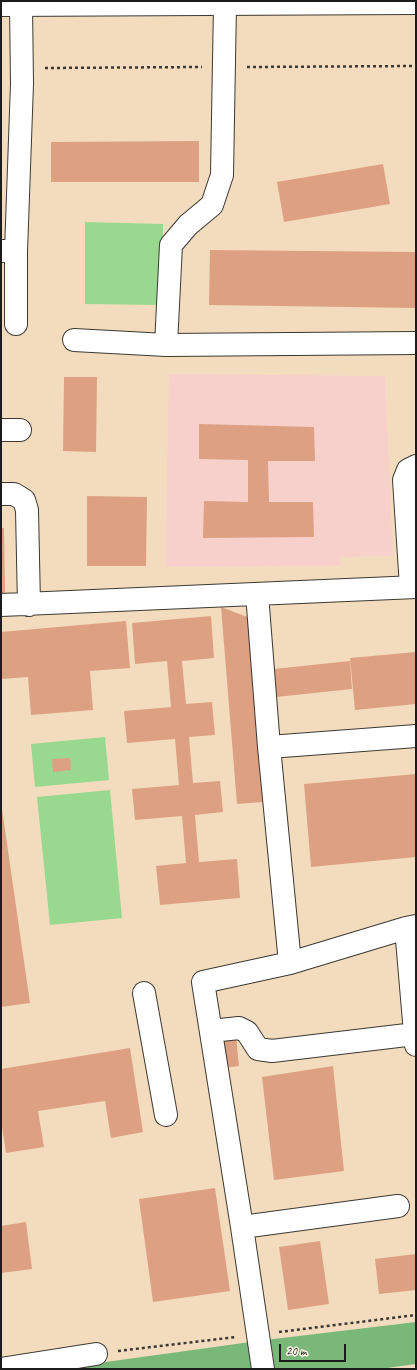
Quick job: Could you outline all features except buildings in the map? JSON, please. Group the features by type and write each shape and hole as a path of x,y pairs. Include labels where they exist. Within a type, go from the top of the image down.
{"main road":[{"path":"16,324 9,251 22,84 11,5 416,3"},
{"path":"166,345 171,245 188,225 212,205 222,175 225,4"},
{"path":"74,340 166,345 416,343"},
{"path":"1,605 29,605 414,587 404,480 408,470 416,466"},
{"path":"1,494 14,494 24,500 27,510 29,605"},
{"path":"257,594 269,747 290,963"},
{"path":"269,747 416,736"},
{"path":"211,1031 239,1028 247,1032 258,1049 272,1051 416,1040 411,927 290,963 203,982 263,1369"},
{"path":"144,993 166,1116"},
{"path":"242,1227 398,1206"},
{"path":"1,1369 96,1354"}],"shaded area":[{"path":"169,374 385,376 393,556 341,557 340,566 165,567"}],"green space":[{"path":"85,222 163,224 162,305 85,304"},
{"path":"105,737 109,780 35,787 31,744"},
{"path":"110,790 122,918 50,925 37,797"},
{"path":"416,1322 416,1364 380,1369 55,1369 265,1340"}]}
